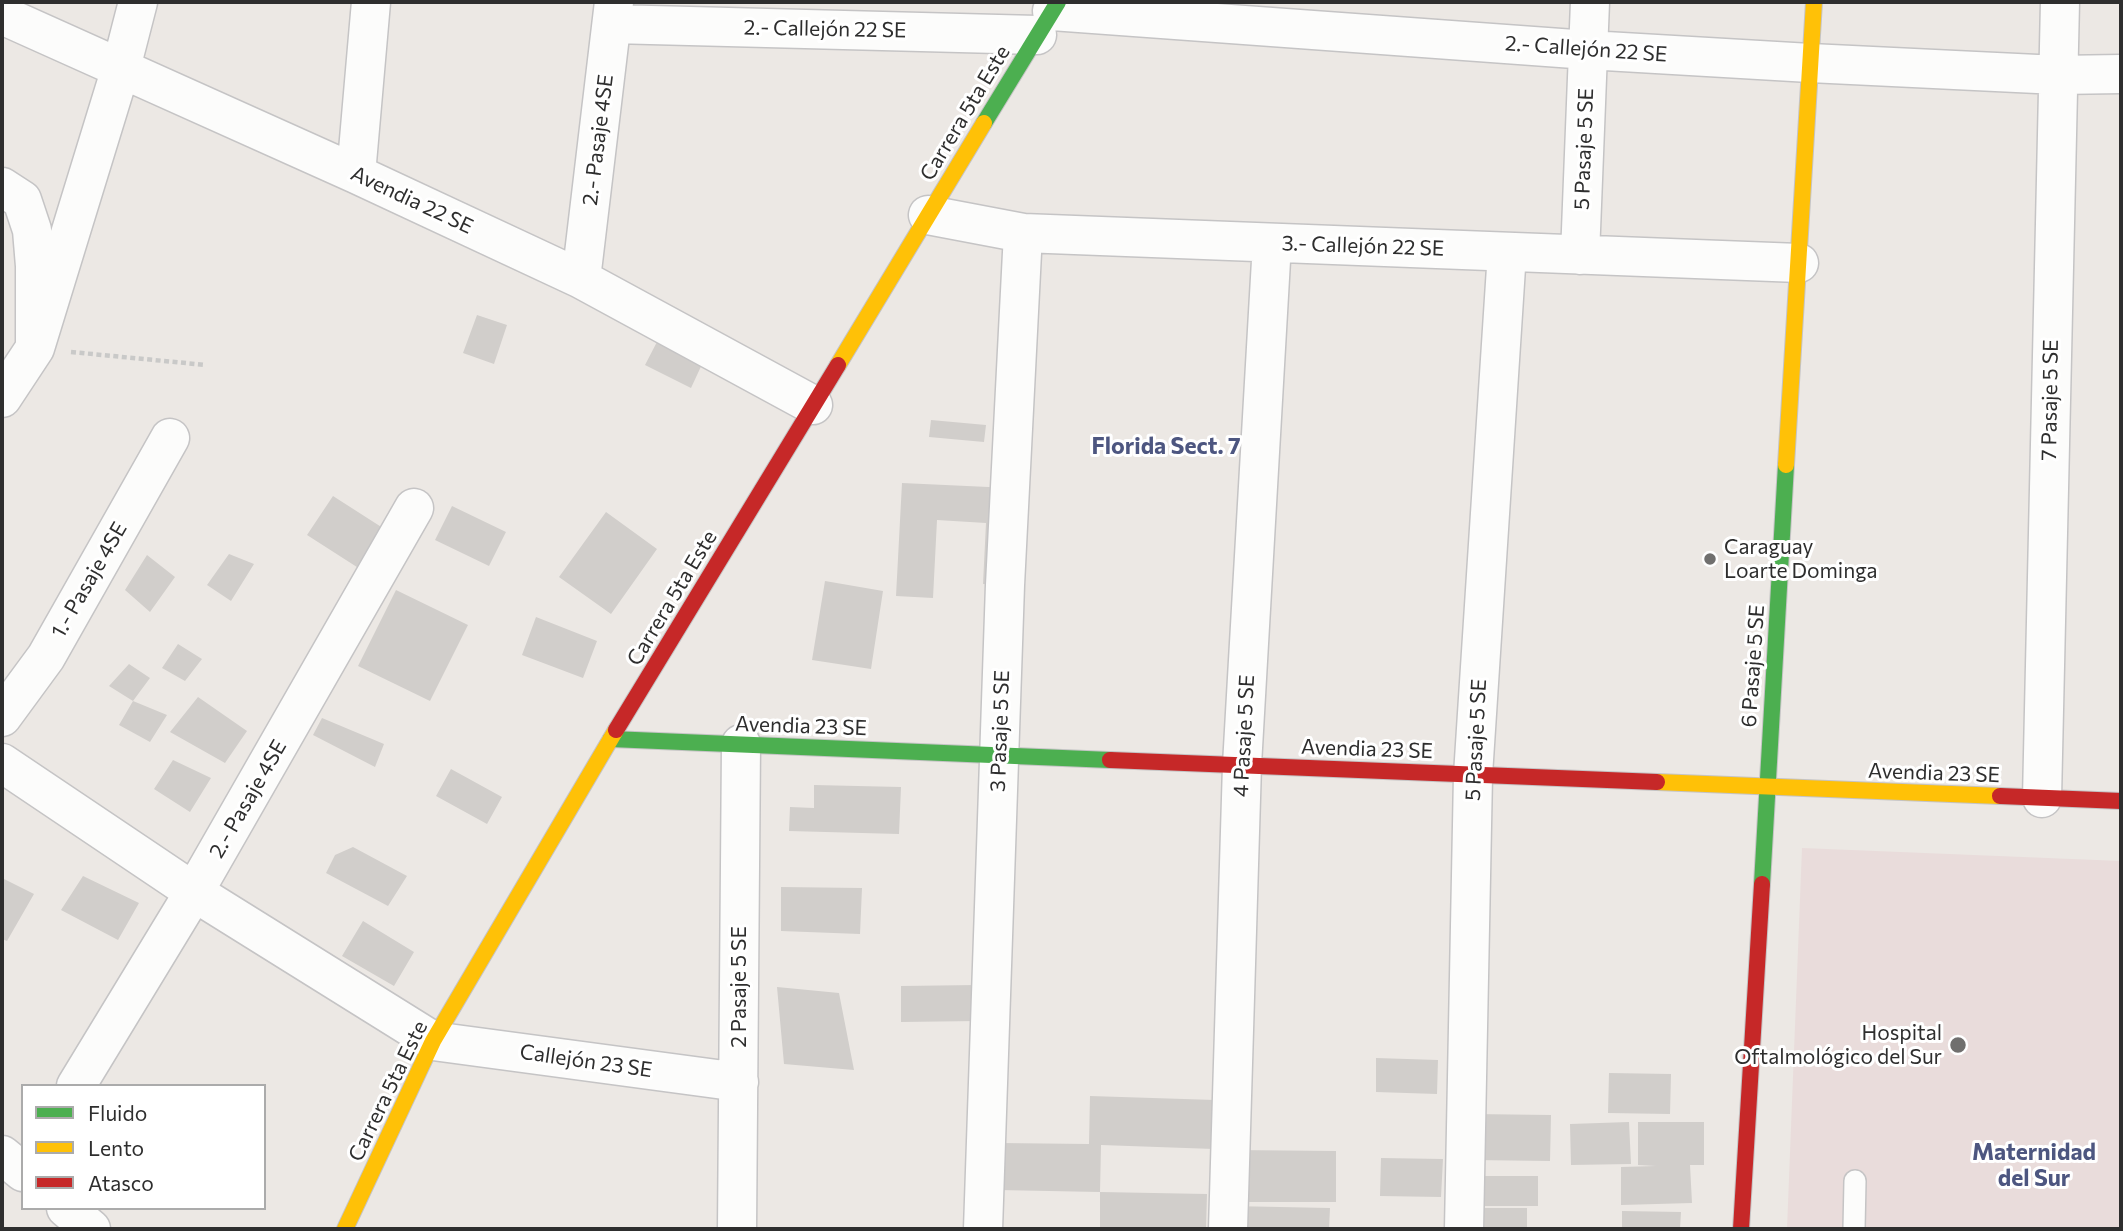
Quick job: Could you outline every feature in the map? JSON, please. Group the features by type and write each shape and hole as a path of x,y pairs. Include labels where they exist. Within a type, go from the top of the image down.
{"street":[{"path":"2,398 36,348 121,68 138,2"},
{"path":"356,174 371,2"},
{"name":"5 Pasaje 5 SE","path":"1580,255 1590,2"},
{"name":"6 Pasaje 5 SE","path":"1741,1229 1814,2"},
{"name":"7 Pasaje 5 SE","path":"2042,798 2060,2"},
{"name":"2.- Callejón 22 SE","path":"613,13 1336,17 1588,50 2058,75 2121,74"},
{"name":"2.- Pasaje 4SE","path":"581,278 613,13"},
{"name":"Avendia 22 SE","path":"2,15 581,278 813,405"},
{"name":"Carrera 5ta Este","path":"345,1229 433,1041 611,739 1049,16"},
{"path":"2,187 22,200 32,230 36,266 36,348"},
{"name":"3.- Callejón 22 SE","path":"929,215 1023,233 1799,263"},
{"name":"3 Pasaje 5 SE","path":"983,1229 1005,585 1023,233"},
{"name":"4 Pasaje 5 SE","path":"1228,1229 1242,765 1272,243"},
{"name":"5 Pasaje 5 SE","path":"1464,1229 1473,775 1507,252"},
{"name":"1.- Pasaje 4SE","path":"2,717 46,657 170,438"},
{"name":"2.- Pasaje 4SE","path":"77,1084 194,892 414,508"},
{"name":"Avendia 23 SE","path":"611,739 2121,801"},
{"name":"2 Pasaje 5 SE","path":"737,1229 741,744"},
{"path":"2,764 194,892 433,1041"},
{"name":"Callejón 23 SE","path":"433,1041 739,1082"},
{"path":"2,1155 21,1170"},
{"path":"68,1210 91,1229"}],"lane":[{"path":"1854,1229 1855,1181"}],"path":[{"path":"36,348 206,365"}],"shaded area":[{"name":"Hospital Oftalmológico del Sur","path":"1802,848 2121,861 2121,1229 1787,1229"}],"building":[{"path":"477,315 507,325 494,364 463,353"},
{"path":"659,338 704,360 691,388 645,365"},
{"path":"931,420 986,425 984,442 929,437"},
{"path":"902,483 1010,488 1005,585 983,584 986,523 937,520 933,598 896,596"},
{"path":"333,496 386,530 360,569 307,535"},
{"path":"452,506 506,532 489,566 435,540"},
{"path":"606,512 657,549 611,614 559,577"},
{"path":"229,554 254,564 231,601 207,585"},
{"path":"147,555 175,577 150,612 125,590"},
{"path":"825,581 883,591 871,669 812,660"},
{"path":"396,590 468,625 430,701 358,666"},
{"path":"536,617 597,641 583,678 522,655"},
{"path":"178,644 202,659 185,681 162,668"},
{"path":"129,664 150,678 133,701 109,686"},
{"path":"198,697 247,731 225,763 170,732"},
{"path":"133,701 167,715 150,742 119,725"},
{"path":"322,718 384,744 375,767 313,735"},
{"path":"173,760 211,778 190,812 154,789"},
{"path":"451,769 502,797 487,824 436,796"},
{"path":"814,785 901,787 899,834 789,831 790,807 814,808"},
{"path":"353,847 407,876 388,906 326,873 335,855"},
{"path":"83,876 139,903 118,940 61,910"},
{"path":"2,878 34,894 7,941 2,939"},
{"path":"781,887 862,888 860,934 781,931"},
{"path":"363,921 414,952 394,986 342,956"},
{"path":"977,985 978,1021 901,1022 901,986"},
{"path":"777,987 839,993 854,1070 784,1064"},
{"path":"1376,1058 1438,1060 1437,1094 1376,1092"},
{"path":"1609,1073 1671,1074 1670,1114 1608,1113"},
{"path":"1090,1096 1215,1100 1214,1149 1101,1145 1100,1192 998,1190 999,1143 1089,1144"},
{"path":"1473,1114 1551,1115 1550,1161 1472,1160"},
{"path":"1629,1122 1631,1164 1571,1165 1570,1124"},
{"path":"1638,1122 1704,1122 1704,1165 1690,1165 1692,1203 1621,1205 1621,1167 1656,1166 1638,1165"},
{"path":"1232,1150 1336,1151 1336,1202 1232,1202"},
{"path":"1381,1158 1443,1159 1441,1197 1380,1196"},
{"path":"1473,1176 1538,1176 1538,1206 1473,1206"},
{"path":"1100,1192 1207,1194 1206,1229 1100,1229"},
{"path":"1230,1206 1330,1208 1329,1229 1230,1229"},
{"path":"1466,1208 1527,1208 1527,1229 1466,1229"},
{"path":"1622,1211 1681,1212 1680,1229 1622,1229"}],"traffic: fast":[{"path":"984,123 1058,2"},
{"path":"1762,884 1786,465"},
{"path":"611,739 1110,760"}],"traffic: slow":[{"path":"1786,465 1814,2"},
{"path":"838,365 984,123"},
{"path":"345,1229 433,1041 616,730"},
{"path":"1657,782 2000,796"}],"traffic: jam":[{"path":"616,730 838,365"},
{"path":"1110,760 1657,782"},
{"path":"2000,796 2121,801"},
{"path":"1741,1229 1762,884"}],"place":[{"name":"Caraguay Loarte Dominga","path":"1710,559"},
{"name":"Hospital Oftalmológico del Sur","path":"1958,1045"}],"district":[{"name":"Florida Sect. 7","path":"1166,446"},
{"name":"Maternidad del Sur","path":"2034,1165"}]}
